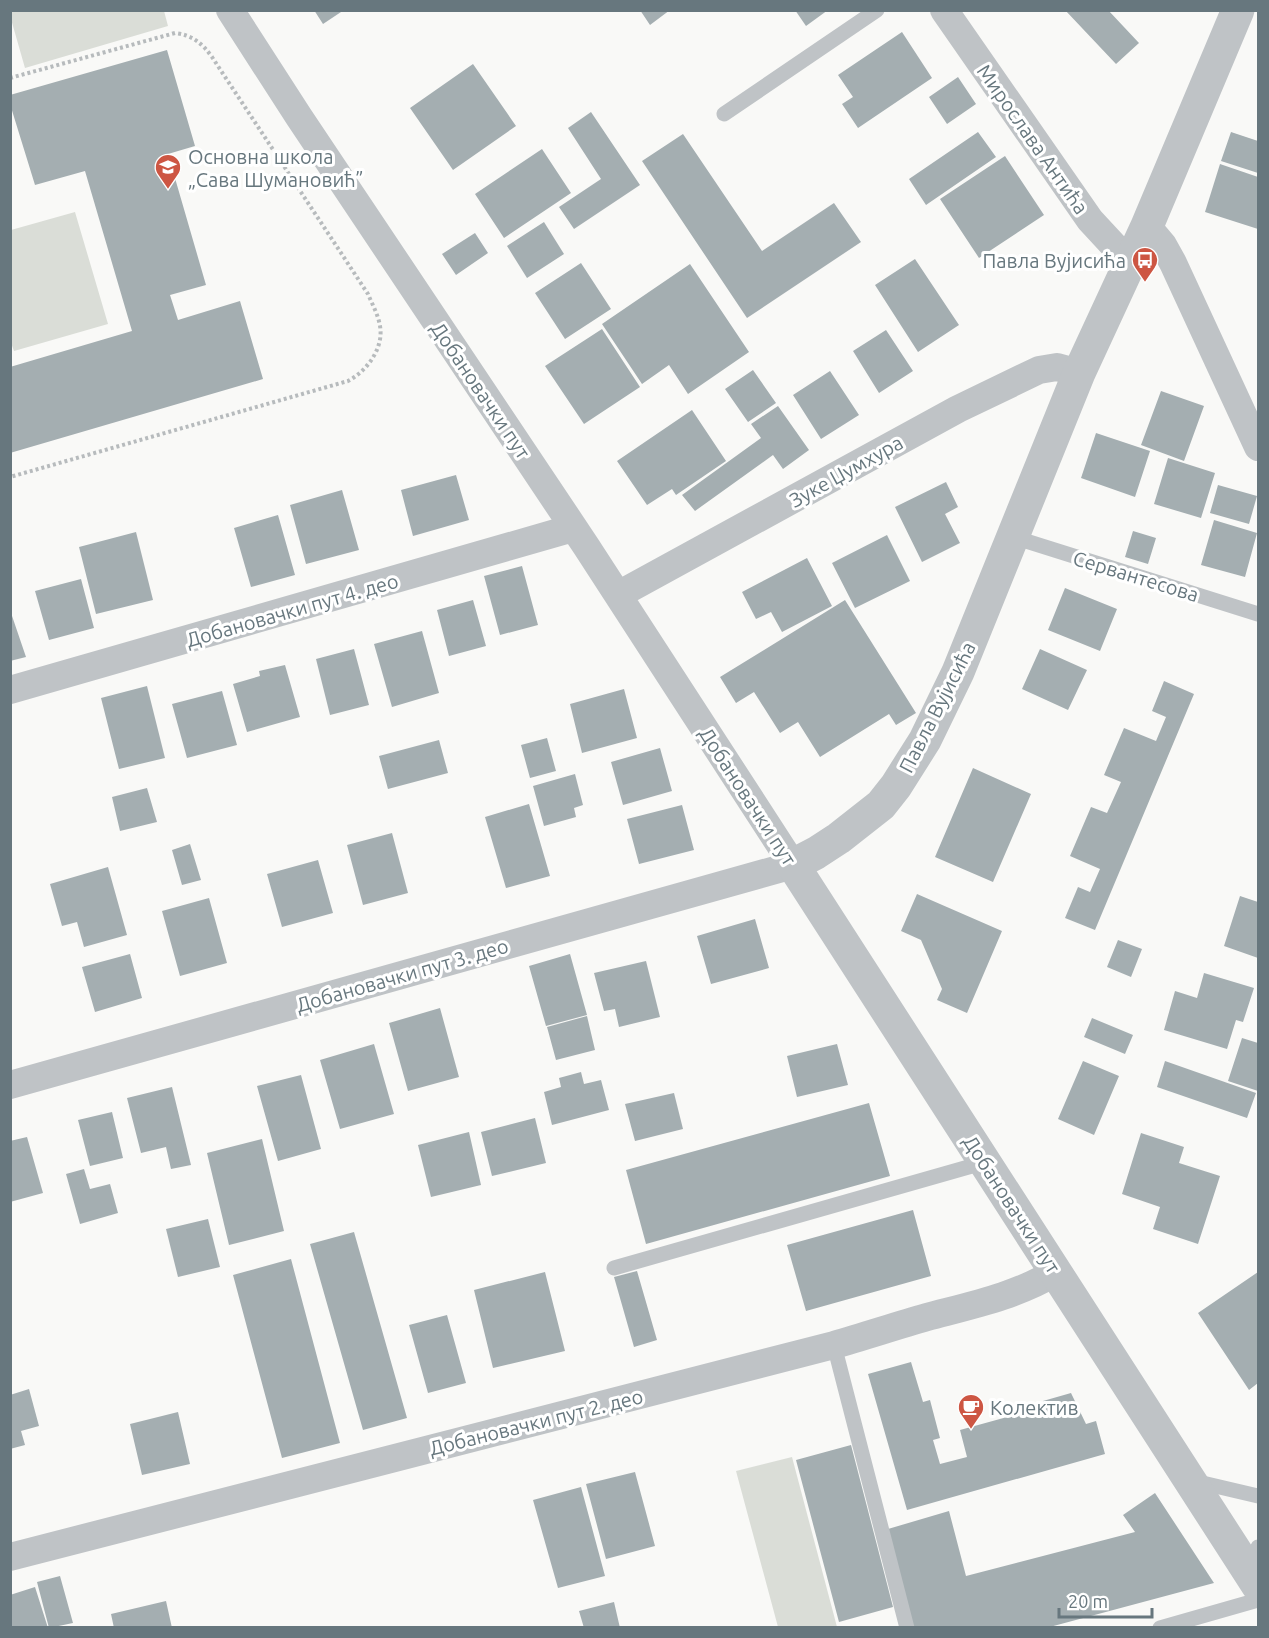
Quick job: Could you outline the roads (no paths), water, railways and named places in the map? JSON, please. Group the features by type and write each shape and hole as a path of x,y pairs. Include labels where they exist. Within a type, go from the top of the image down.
{"street":[{"name":"Добановачки пут","path":"230,10 618,595 1190,1480 1257,1578"},
{"name":"Мирослава Антића","path":"944,10 1073,198 1115,247 1133,257"},
{"name":"Павла Вујисића","path":"793,865 816,853 864,820 881,805 925,740 958,672 1080,373 1147,226 1238,10"},
{"path":"1147,226 1163,245 1173,263 1258,447"},
{"name":"Зуке Џумхура","path":"618,595 969,404 1039,370 1057,367 1080,373"},
{"name":"Добановачки пут 4. део","path":"10,690 573,528"},
{"name":"Добановачки пут 3. део","path":"10,1085 793,865"},
{"name":"Добановачки пут 2. део","path":"10,1557 834,1345 1003,1297 1033,1286 1056,1272"}],"lane":[{"path":"724,114 877,10"},
{"name":"Сервантесова","path":"1013,537 1258,614"},
{"path":"615,1268 986,1162"},
{"path":"834,1345 907,1628"},
{"path":"1190,1480 1258,1496"},
{"path":"1160,1628 1257,1578"}],"place":[{"name":"Основна школа „Сава Шумановић”","path":"168,190"},
{"name":"Павла Вујисића","path":"1145,283"},
{"name":"Колектив","path":"971,1430"}]}
